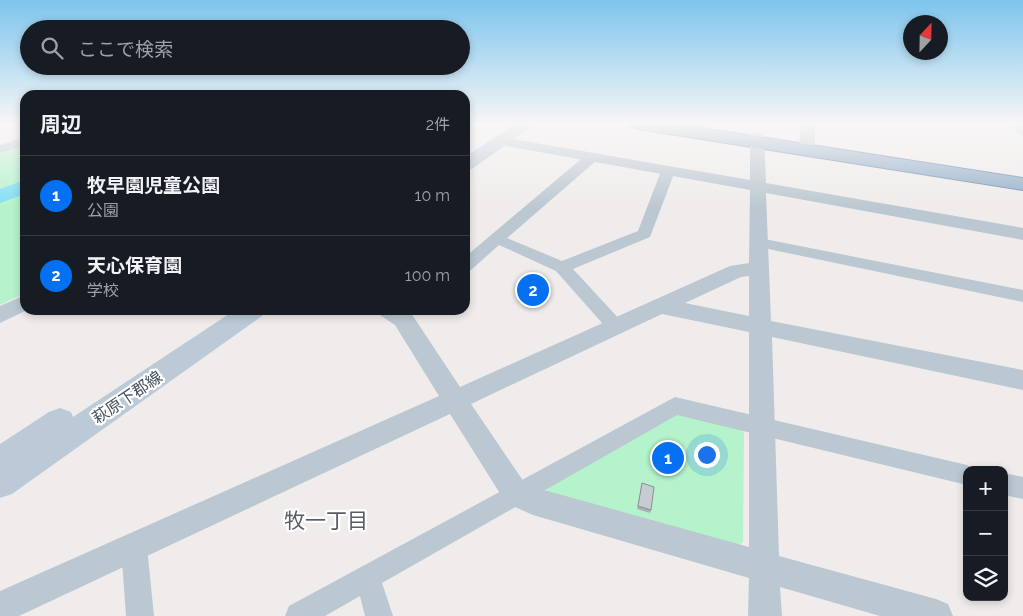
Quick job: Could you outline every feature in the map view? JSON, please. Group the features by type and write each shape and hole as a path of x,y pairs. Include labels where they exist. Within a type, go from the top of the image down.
{"highway":[{"path":"828,152 1023,184"},
{"path":"850,152 1023,179"}],"main road":[{"path":"470,162 485,152"},
{"name":"萩原下郡線","path":"0,461 221,315"},
{"name":"萩原下郡線","path":"0,483 246,315"}],"street":[{"path":"562,152 1023,234"},
{"path":"757,152 765,616"},
{"path":"470,262 592,157"},
{"path":"562,267 645,234 668,171"},
{"path":"497,239 562,267 616,326"},
{"path":"759,243 1023,296"},
{"path":"0,608 737,271 759,269"},
{"path":"0,315 20,305"},
{"path":"660,306 1023,380"},
{"path":"402,315 516,494 533,501 936,616"},
{"path":"299,616 675,406 963,474"},
{"path":"1008,485 1023,488"},
{"path":"134,547 140,616"},
{"path":"368,578 379,616"}],"green space":[{"path":"0,152 20,152 20,295 0,305"},
{"path":"680,413 740,427 744,433 743,542 737,546 547,492 547,484"}],"water":[{"path":"20,182 20,196 0,203 0,189"}],"building":[{"path":"642,483 654,487 651,510 638,506"}],"place":[{"name":"天心保育園","path":"533,290"},
{"name":"牧早園児童公園","path":"668,458"}],"district":[{"name":"牧一丁目","path":"326,521"}]}
